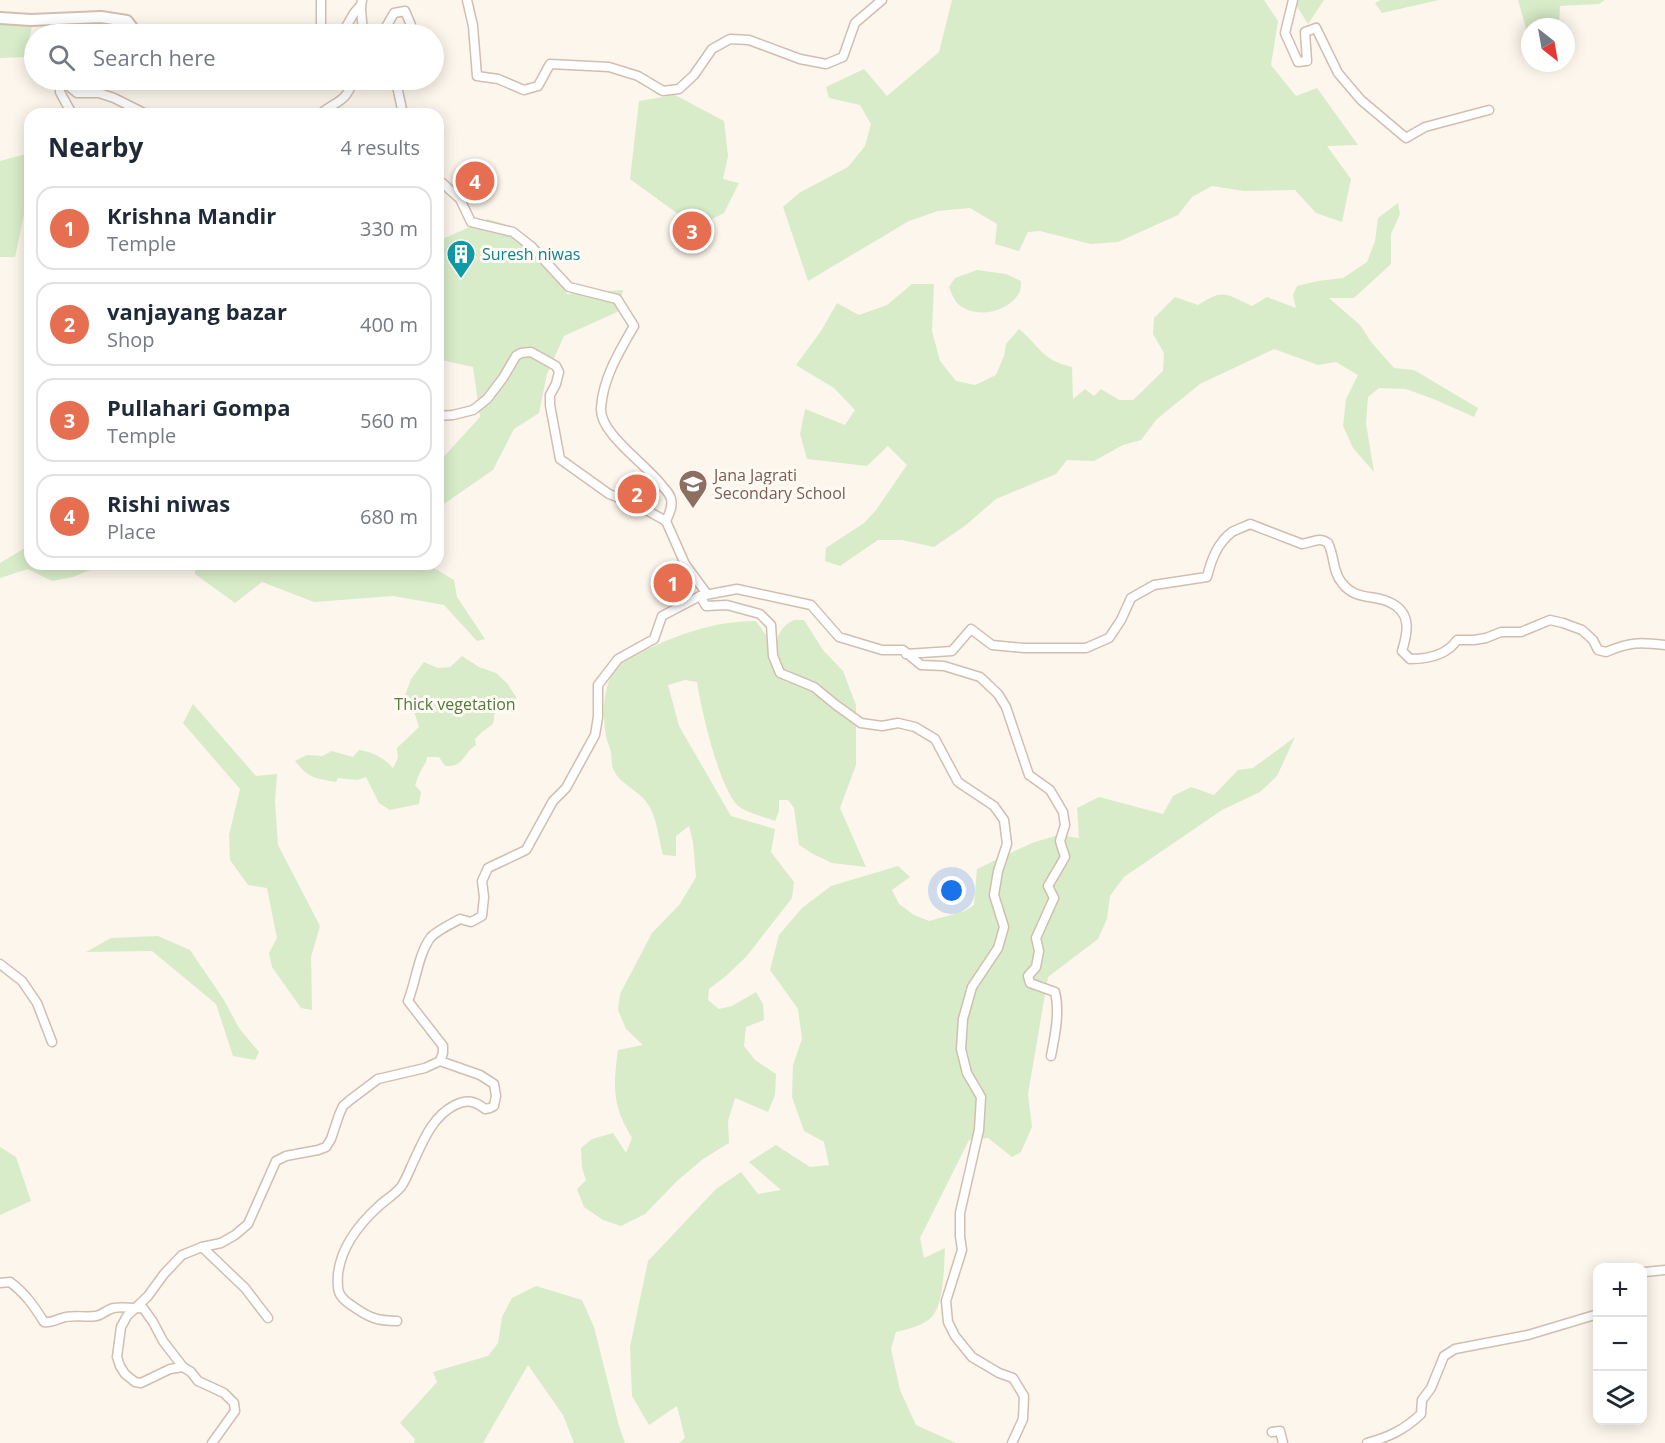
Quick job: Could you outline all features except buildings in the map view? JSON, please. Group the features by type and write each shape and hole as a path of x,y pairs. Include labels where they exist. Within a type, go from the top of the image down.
{"street":[{"path":"321,0 321,24"},
{"path":"467,0 473,27 477,76 498,79 524,90 538,86 550,64 609,67 638,76 663,91 679,89 694,75 712,49 730,39 749,40 826,64 843,57 855,23 882,0"},
{"path":"1293,0 1286,33 1298,62 1307,61 1305,32 1316,28 1338,73 1361,100 1406,138 1425,127 1489,110"},
{"path":"348,24 361,3"},
{"path":"361,3 363,24"},
{"path":"388,24 394,13 405,11 411,24"},
{"path":"0,18 31,20 101,16 126,21 129,24"},
{"path":"60,90 69,108"},
{"path":"73,90 77,93 99,93 134,108"},
{"path":"329,108 345,98 350,90"},
{"path":"398,90 402,108"},
{"path":"444,184 460,199 471,222 513,232 532,247 569,287 617,298 634,326 611,367 601,409 603,420 619,442 658,480 671,498 671,509 666,521"},
{"path":"444,416 473,410 487,399 520,353 531,352 556,366 559,372 550,395 550,405 560,459 609,494 637,504 666,521 706,606 727,605 760,614 771,625 773,656 780,673 814,687 861,723 882,726 898,723 915,727 935,739 958,782 994,806 1004,820 1007,844 998,871 994,895 1005,927 998,948 972,987 963,1019 961,1049 967,1072 981,1097 979,1130 960,1213 962,1250 946,1301 948,1322 966,1350 981,1363 1013,1378 1024,1396 1023,1419 1012,1443"},
{"path":"906,654 952,651 971,629 992,645 1024,648 1086,648 1109,638 1121,620 1131,598 1154,585 1207,577 1210,562 1218,546 1231,533 1250,525 1295,542 1308,544 1318,539 1328,543 1335,573 1342,585 1353,593 1389,601 1403,614 1407,622 1407,632 1402,651 1410,659 1426,659 1445,651 1457,640 1486,638 1501,632 1521,632 1550,620 1563,622 1582,630 1593,640 1598,650 1606,652 1639,642 1665,645"},
{"path":"440,1061 443,1046 408,1001 418,967 432,937 460,919 471,922 482,916 484,897 482,881 488,868 526,850 553,801 566,788 595,735 598,685 618,659 654,639 662,616 701,596 738,589 811,605 838,637 882,650 903,650 921,665 944,666 980,677 998,694 1006,707 1029,775 1050,790 1063,812 1065,825 1060,841 1065,857 1048,886 1054,898 1036,938 1039,951 1036,967 1028,976 1030,983 1054,992 1056,998 1056,1020 1051,1056"},
{"path":"0,964 22,981 37,1003 51,1042"},
{"path":"183,1367 171,1369 141,1383 135,1383 125,1374 117,1357 121,1327 127,1316 148,1296 182,1255 221,1243 248,1224 276,1161 286,1155 326,1147 343,1106 350,1100 378,1079 425,1068 440,1061 480,1075 494,1084 496,1096 494,1106 485,1109 478,1103 462,1102 448,1108 436,1119 403,1184 362,1224 344,1250 339,1270 337,1288 343,1300 370,1318 397,1321"},
{"path":"202,1247 245,1288 268,1318"},
{"path":"1647,1272 1665,1270"},
{"path":"0,1283 9,1282 18,1288 31,1301 44,1322 51,1323 69,1316 99,1316 111,1308 142,1308 183,1367 191,1372 198,1381 224,1394 234,1403 235,1410 212,1443"},
{"path":"1367,1443 1387,1437 1402,1429 1421,1414 1422,1400 1431,1388 1444,1356 1455,1349 1528,1335 1593,1316"},
{"path":"1272,1432 1280,1431 1283,1443"}],"green space":[{"path":"952,0 1264,0 1278,21 1271,65 1296,96 1317,88 1358,145 1327,146 1351,179 1342,222 1316,213 1295,190 1244,191 1212,186 1192,197 1178,215 1118,242 1091,244 1040,231 1028,232 1019,251 995,244 997,224 970,208 938,211 909,221 808,281 783,207 799,193 848,167 865,146 871,124 860,105 829,98 826,87 864,69 887,96 939,52"},
{"path":"1293,0 1324,0 1308,24"},
{"path":"1381,0 1439,0 1382,13 1375,3"},
{"path":"1518,0 1605,0 1599,4 1560,6 1559,18 1523,18"},
{"path":"0,19 24,24 24,57 0,58"},
{"path":"675,95 724,121 728,156 723,179 739,183 724,213 696,227 630,179 639,101"},
{"path":"24,155 24,215 15,257 0,257 0,161"},
{"path":"1398,203 1400,214 1391,234 1391,264 1354,298 1329,298 1360,325 1371,342 1394,368 1414,370 1478,408 1474,417 1406,389 1379,388 1368,397 1366,423 1374,472 1353,448 1343,426 1346,399 1358,375 1336,362 1318,365 1274,349 1200,384 1157,419 1141,440 1123,445 1094,461 1067,460 1056,474 996,499 966,525 934,547 902,540 878,540 840,566 825,561 826,548 864,523 876,510 907,465 888,446 867,466 807,459 800,434 805,409 845,425 855,410 834,388 796,365 821,331 837,303 859,315 887,305 912,284 934,284 932,331 940,361 956,381 975,385 996,375 1006,344 1019,329 1047,356 1072,367 1073,399 1085,389 1094,396 1101,389 1119,400 1133,400 1163,371 1164,353 1153,334 1154,318 1175,297 1198,305 1214,296 1225,295 1252,306 1267,297 1296,308 1293,295 1297,286 1343,278 1367,262 1375,241 1378,218"},
{"path":"488,219 511,226 546,254 567,294 623,290 617,312 564,336 547,374 539,413 514,429 493,470 444,504 444,456 480,417 473,367 444,361 444,238"},
{"path":"977,270 1006,274 1021,281 1019,293 1013,301 998,310 981,312 965,309 958,304 949,287 955,278"},
{"path":"24,549 25,570 0,578 0,563"},
{"path":"30,570 90,570 73,577 52,581"},
{"path":"195,570 437,570 454,580 457,597 485,639 477,641 444,605 393,596 314,602 262,582 235,603 195,574"},
{"path":"794,620 804,620 823,650 843,671 856,705 856,765 840,808 866,867 832,863 799,845 794,808 788,800 779,800 779,811 775,821 740,808 730,795 717,765 697,682 685,680 668,685 679,726 731,816 775,829 771,852 794,882 792,898 746,957 709,989 708,1000 719,1009 732,1006 756,992 763,1004 764,1020 746,1027 744,1046 755,1060 776,1074 775,1095 768,1112 735,1098 728,1121 729,1143 703,1159 677,1181 645,1214 621,1226 603,1220 584,1207 577,1189 586,1180 582,1168 581,1148 592,1139 613,1133 626,1153 632,1138 617,1106 615,1074 618,1050 643,1045 626,1029 618,1010 620,994 652,933 680,904 696,877 689,826 676,836 676,856 663,855 654,818 648,805 616,775 613,769 604,719 604,701 608,684 615,669 623,663 652,647 695,630 725,623 756,621 766,635 768,650 774,648 781,631"},
{"name":"Thick vegetation","path":"462,656 479,667 496,673 507,683 516,697 512,710 495,712 493,724 475,739 476,745 460,762 452,766 445,766 439,757 427,757 415,785 421,792 419,804 390,810 379,803 366,777 357,780 338,778 336,782 323,780 313,777 295,761 307,755 322,756 332,751 353,757 359,750 378,756 393,768 398,758 397,748 419,727 414,711 416,704 402,704 411,679 424,662 438,668 450,667"},
{"path":"193,704 256,776 277,774 275,802 278,845 320,926 311,957 312,1010 301,1008 272,967 269,953 277,938 267,888 248,885 230,860 229,835 240,789 183,723"},
{"path":"1295,737 1277,776 1260,792 1222,810 1124,877 1110,896 1107,919 1098,939 1048,977 1028,1094 1032,1127 1021,1152 1012,1157 988,1138 969,1140 920,1238 924,1258 945,1248 940,1300 934,1314 927,1321 896,1332 891,1349 900,1390 916,1425 956,1443 679,1443 685,1438 677,1406 649,1425 632,1396 630,1347 648,1261 716,1189 741,1172 758,1194 781,1190 749,1162 776,1145 810,1167 829,1165 824,1142 804,1131 792,1097 793,1065 802,1039 798,1009 770,970 779,935 802,908 831,886 898,866 910,877 892,890 899,904 914,915 929,921 965,911 974,905 977,869 1032,843 1058,835 1079,838 1077,808 1099,797 1163,814 1173,796 1191,787 1214,795 1238,770 1253,768"},
{"path":"158,936 190,950 224,1000 239,1028 259,1052 255,1060 233,1056 216,1004 152,951 86,952 111,938"},
{"path":"0,1147 16,1157 31,1201 0,1215"},
{"path":"536,1286 582,1300 594,1327 625,1443 574,1443 563,1415 528,1365 483,1443 414,1443 415,1439 400,1423 437,1382 433,1372 488,1356 498,1343 502,1317 512,1298"}],"place":[{"name":"Rishi niwas","path":"475,181"},
{"name":"Pullahari Gompa","path":"692,231"},
{"name":"Suresh niwas","path":"461,280"},
{"name":"vanjayang bazar","path":"637,494"},
{"name":"Jana Jagrati Secondary School","path":"693,510"},
{"name":"Krishna Mandir","path":"673,583"}]}
